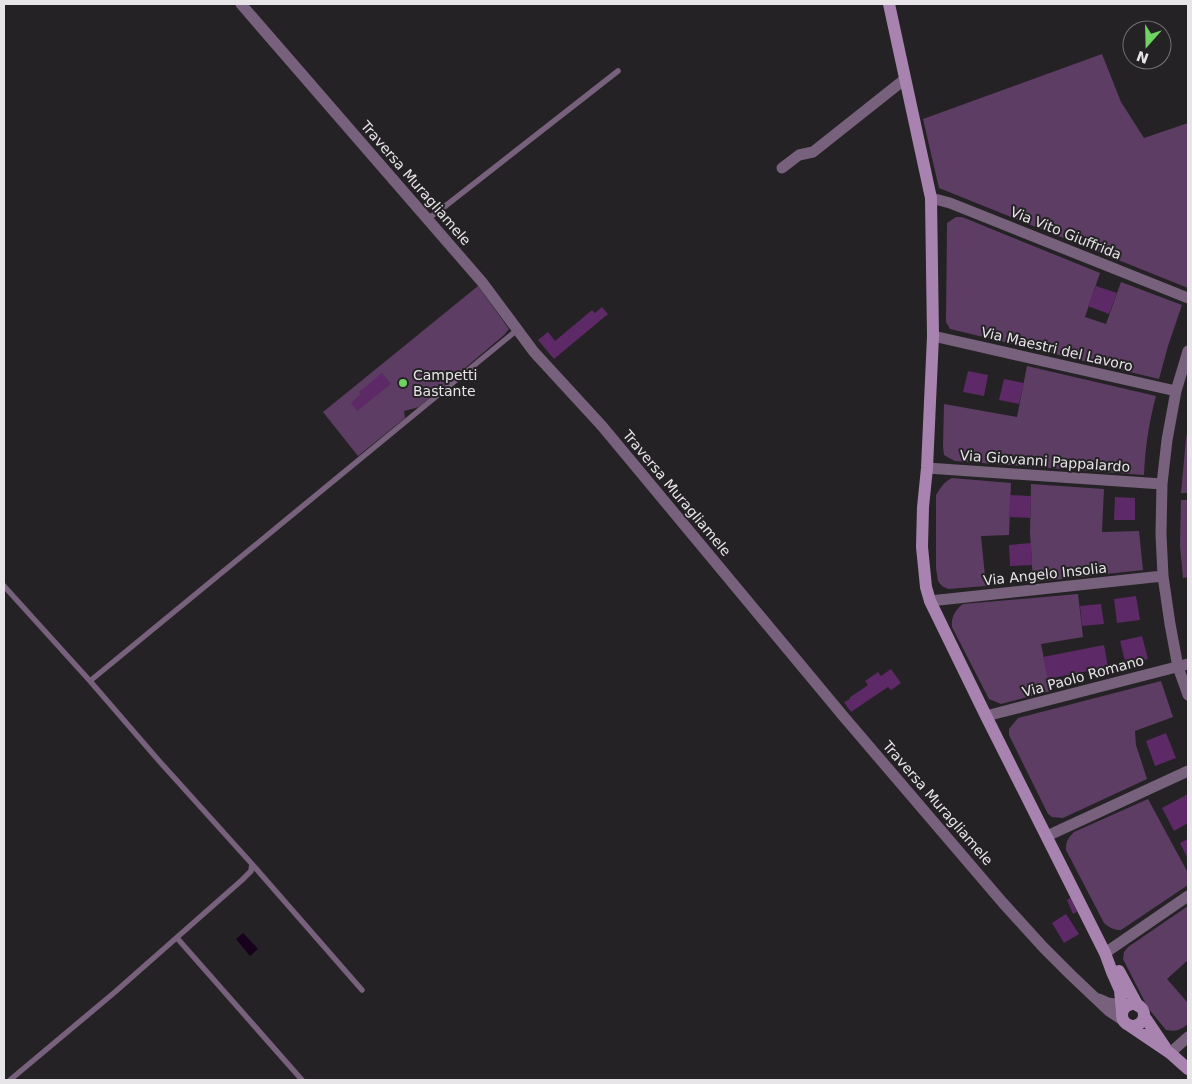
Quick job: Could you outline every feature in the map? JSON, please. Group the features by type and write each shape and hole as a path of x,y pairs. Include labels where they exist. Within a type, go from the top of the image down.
{"main road":[{"path":"889,4 931,198 933,336 922,547 926,587 930,601 986,716 1105,953 1130,1013 1188,1069"}],"street":[{"name":"Traversa Muragliamele","path":"241,4 482,282 534,352 602,426 844,717 1004,903 1043,947 1109,1011 1130,1013"},
{"path":"782,168 799,155 814,152 906,79"},
{"name":"Via Vito Giuffrida","path":"931,198 950,203 1188,298"},
{"name":"Via Maestri del Lavoro","path":"933,336 1176,391"},
{"path":"1188,351 1176,391 1167,440 1162,484 1161,534 1170,624 1183,665 1188,695"},
{"name":"Via Giovanni Pappalardo","path":"927,468 1162,484"},
{"name":"Via Angelo Insolia","path":"930,601 1164,576"},
{"name":"Via Paolo Romano","path":"986,716 1183,665"},
{"path":"1047,836 1188,771"},
{"path":"1105,953 1188,896"},
{"path":"1095,997 1114,1004 1130,1013"},
{"path":"1170,1053 1188,1037"}],"lane":[{"path":"427,219 618,70"},
{"path":"90,681 517,330"},
{"path":"4,586 362,990"},
{"path":"10,1080 115,992 242,880 251,871 252,864"},
{"path":"177,938 302,1080"}],"shaded area":[{"path":"1102,54 1121,102 1144,138 1188,123 1188,288 939,188 923,119"},
{"path":"956,217 962,217 1100,273 1085,317 1106,324 1121,282 1182,305 1159,379 950,329 946,322 947,223"},
{"name":"Campetti Bastante","path":"478,286 509,329 419,407 404,411 405,418 358,456 323,412"},
{"path":"1027,366 1156,396 1148,435 1144,475 955,461 944,455 944,404 1017,417"},
{"path":"1188,427 1188,493 1181,493 1186,439"},
{"path":"952,478 1011,483 1009,535 981,536 986,586 948,589 938,581 936,568 936,495 943,485"},
{"path":"1031,484 1104,489 1102,532 1139,531 1143,570 1033,582 1030,533"},
{"path":"1181,500 1188,500 1188,577 1183,578 1180,546"},
{"path":"1078,594 1083,637 1041,644 1051,691 1001,704 989,699 952,627 954,614 958,609 963,604"},
{"path":"1161,681 1173,717 1135,731 1136,745 1147,779 1063,818 1052,817 1048,814 1009,735 1009,729 1018,718"},
{"path":"1148,799 1188,873 1188,885 1121,930 1114,929 1104,923 1066,850 1067,842 1074,832"},
{"path":"1188,906 1188,960 1167,979 1188,1003 1188,1024 1178,1030 1166,1030 1148,1008 1123,959 1124,952 1128,947"},
{"path":"243,933 258,949 250,956 236,939"}],"building":[{"path":"1096,286 1117,293 1109,314 1088,306"},
{"path":"602,307 608,314 554,359 538,340 548,332 555,341 592,310 595,313"},
{"path":"968,371 988,375 984,396 963,392"},
{"path":"382,373 391,384 357,411 351,403 361,394 359,392"},
{"path":"1004,379 1024,383 1019,404 999,400"},
{"path":"1010,495 1031,496 1030,518 1009,517"},
{"path":"1115,497 1135,498 1135,520 1114,520"},
{"path":"1031,543 1032,565 1010,566 1009,545"},
{"path":"1136,596 1140,620 1117,623 1114,599"},
{"path":"1101,604 1104,624 1082,626 1080,606"},
{"path":"1142,636 1148,659 1126,665 1120,641"},
{"path":"1104,645 1108,667 1048,679 1043,657"},
{"path":"891,669 901,683 891,690 888,687 851,712 844,702 868,685 865,681 878,672 881,676"},
{"path":"1166,733 1176,758 1155,766 1146,741"},
{"path":"1188,794 1188,823 1174,831 1162,808"},
{"path":"1188,839 1188,859 1180,843"},
{"path":"1071,898 1077,912 1073,914 1067,900"},
{"path":"1066,914 1079,934 1064,943 1052,923"}],"place":[{"name":"Campetti Bastante","path":"403,383"}]}
